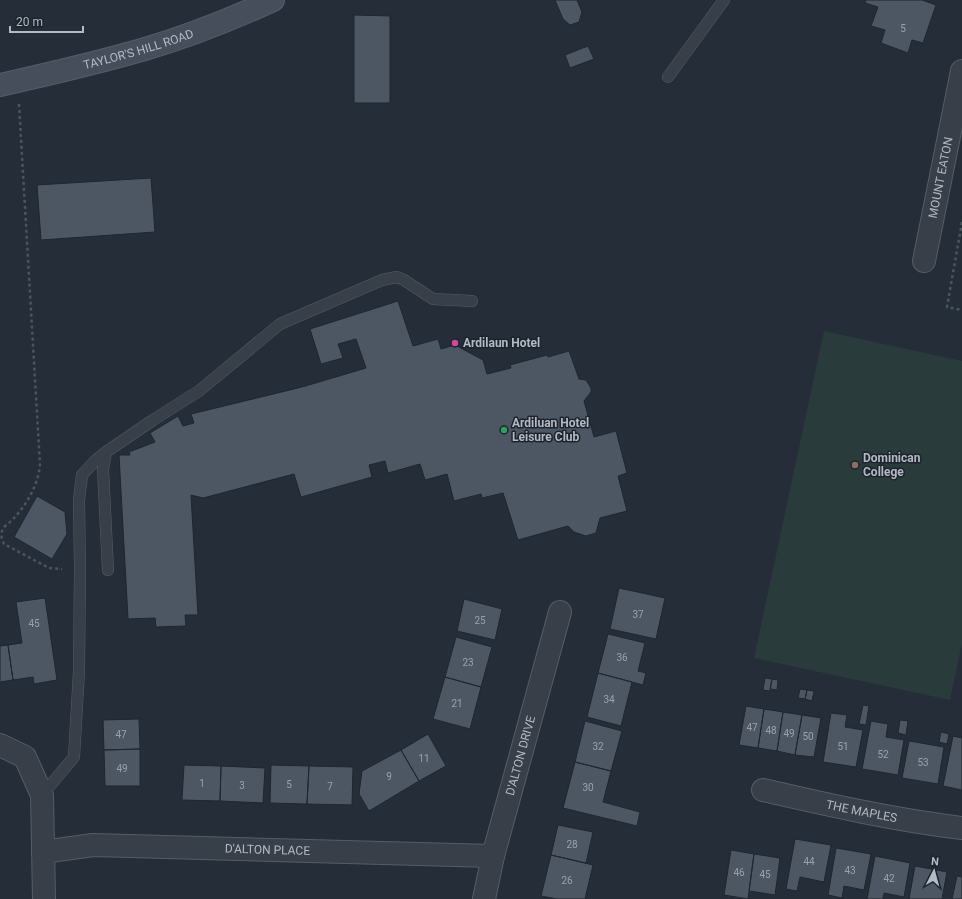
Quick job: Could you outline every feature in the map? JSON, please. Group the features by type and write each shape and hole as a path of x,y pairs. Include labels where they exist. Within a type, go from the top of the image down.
{"main road":[{"name":"TAYLOR'S HILL ROAD","path":"9,83 79,67 146,49 209,28 273,0"}],"street":[{"name":"MOUNT EATON","path":"924,261 962,71"},
{"name":"D'ALTON DRIVE","path":"484,899 493,856 560,612"},
{"path":"0,745 25,757 42,795 44,899"},
{"name":"THE MAPLES","path":"763,790 810,801 937,825 962,828"},
{"name":"D'ALTON PLACE","path":"43,852 93,845 493,856"}],"lane":[{"path":"668,77 724,0"},
{"path":"42,795 74,757 79,671 79,500 82,475 106,452 199,391 280,324 382,280 396,277 404,280 433,299 472,301"},
{"path":"106,452 103,469 108,570"}],"path":[{"path":"9,83 40,465 39,476 30,495 19,513 2,530 1,534 4,544 49,568 80,570"},
{"path":"962,222 947,307 962,310"}],"shaded area":[{"name":"Dominican College","path":"824,331 962,361 962,643 950,700 754,658"}],"building":[{"path":"555,0 577,0 582,12 579,22 570,25 563,19"},
{"path":"866,0 922,0 936,5 923,43 912,40 908,53 881,43 885,30 871,26 878,7 865,3"},
{"path":"354,15 390,16 390,103 354,103"},
{"path":"588,46 594,59 570,68 565,55"},
{"path":"151,178 155,232 41,240 37,185"},
{"path":"398,301 413,346 438,339 441,349 455,345 483,360 487,374 511,368 510,365 569,351 579,379 586,380 591,388 591,392 584,401 594,437 616,431 627,473 618,476 627,511 600,518 596,533 586,536 574,532 568,526 518,540 503,493 482,498 481,494 454,501 447,474 425,480 420,464 388,473 385,461 369,465 372,477 301,497 294,474 203,498 191,495 198,615 185,615 186,626 156,627 155,618 128,619 119,455 130,455 129,452 155,442 150,433 178,416 183,426 194,423 191,414 302,387 366,368 356,339 338,344 343,358 321,364 310,329"},
{"path":"37,496 65,512 67,534 52,559 14,537"},
{"path":"619,588 665,598 656,639 610,629"},
{"path":"45,598 57,680 34,684 33,677 13,680 8,645 22,643 16,602"},
{"path":"464,599 502,609 495,640 457,631"},
{"path":"608,634 645,643 638,671 646,673 643,685 598,673"},
{"path":"456,637 492,647 481,687 445,677"},
{"path":"8,645 13,680 0,682 0,646"},
{"path":"598,673 632,682 621,726 587,717"},
{"path":"445,677 481,687 470,729 433,719"},
{"path":"765,678 772,679 770,691 763,690"},
{"path":"772,679 778,680 777,690 770,689"},
{"path":"800,689 807,690 805,699 798,698"},
{"path":"807,690 814,691 812,701 805,699"},
{"path":"863,705 869,706 866,725 859,724"},
{"path":"746,706 764,709 758,748 739,745"},
{"path":"764,709 783,712 777,751 758,748"},
{"path":"783,712 802,715 795,755 777,751"},
{"path":"831,713 847,715 845,727 863,730 856,767 823,762"},
{"path":"802,715 821,718 814,757 795,755"},
{"path":"139,719 140,749 104,750 103,720"},
{"path":"900,720 908,721 906,735 898,733"},
{"path":"585,721 622,731 611,771 575,762"},
{"path":"871,721 888,724 886,737 904,740 898,775 862,769"},
{"path":"941,732 949,734 947,744 939,742"},
{"path":"428,734 446,766 419,781 401,750"},
{"path":"953,736 962,738 962,790 943,786"},
{"path":"909,741 944,747 938,784 902,778"},
{"path":"140,749 140,786 105,786 104,750"},
{"path":"401,750 419,781 369,811 359,794 362,771"},
{"path":"575,762 611,771 603,802 640,812 637,826 563,808"},
{"path":"184,765 221,766 220,801 182,800"},
{"path":"271,765 309,766 307,804 270,803"},
{"path":"221,766 265,768 263,803 220,801"},
{"path":"309,766 353,767 352,805 307,804"},
{"path":"558,825 593,832 586,863 551,855"},
{"path":"795,839 831,845 824,882 800,877 797,891 786,889"},
{"path":"836,848 871,854 864,890 844,886 842,898 828,895"},
{"path":"731,850 754,854 748,899 724,895"},
{"path":"754,854 780,858 775,895 749,891"},
{"path":"551,855 593,865 585,899 557,899 541,896"},
{"path":"875,856 910,863 904,897 884,893 883,899 867,899"},
{"path":"915,866 947,872 942,899 909,899"},
{"path":"957,876 962,877 962,899 952,899"}],"place":[{"name":"Ardilaun Hotel","path":"455,343"},
{"name":"Ardiluan Hotel Leisure Club","path":"504,430"},
{"name":"Dominican College","path":"855,465"}]}
